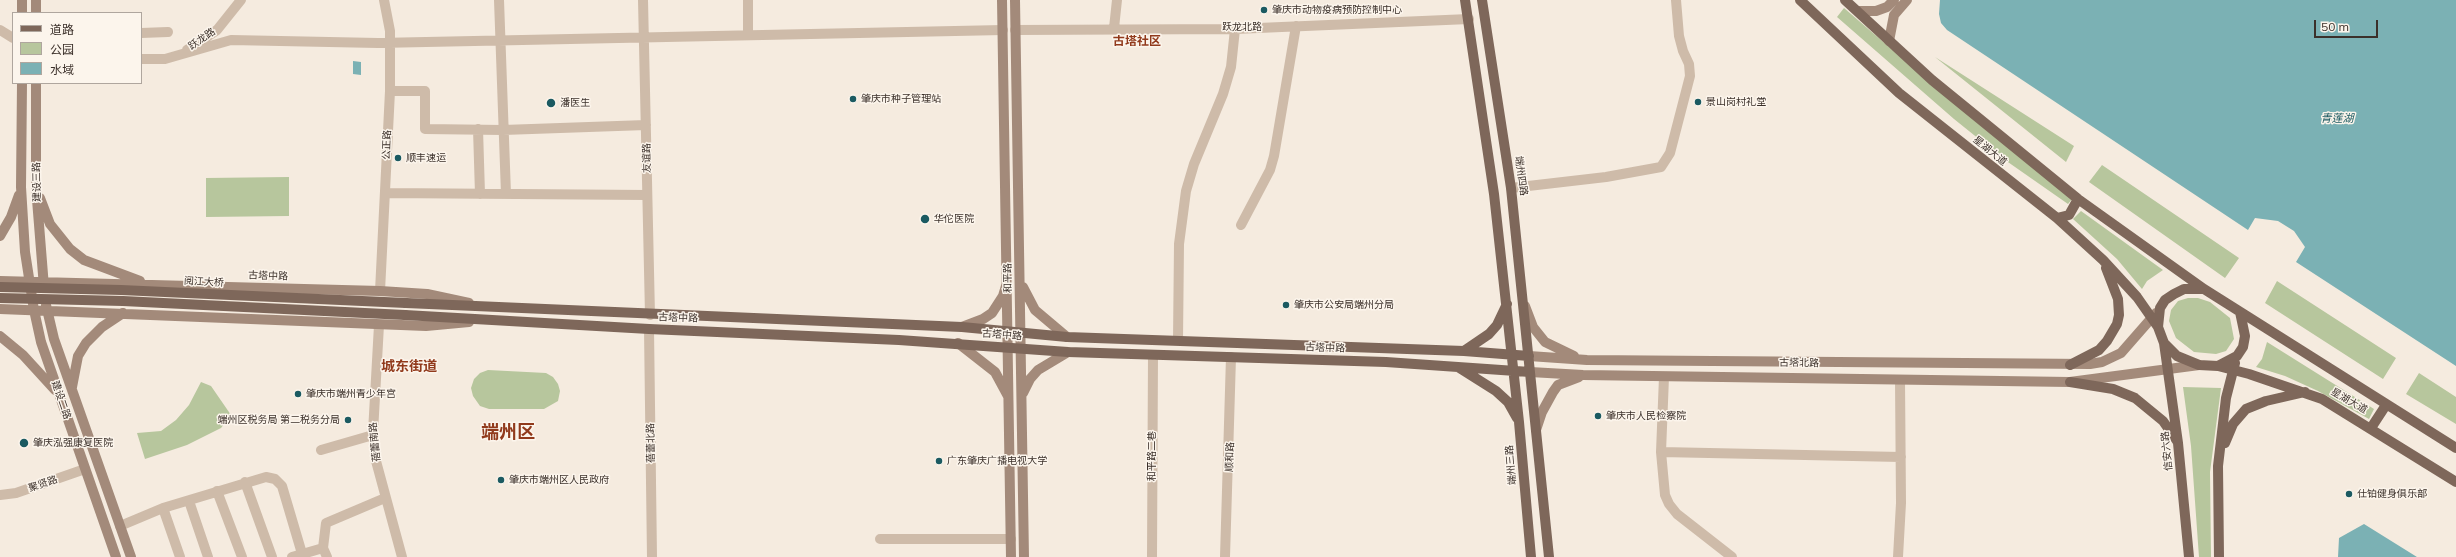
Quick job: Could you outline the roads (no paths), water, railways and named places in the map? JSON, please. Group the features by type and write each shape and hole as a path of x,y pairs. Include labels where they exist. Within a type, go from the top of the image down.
{"main road":[{"path":"22,0 22,12"},
{"path":"36,0 36,12"},
{"name":"和平路","path":"1002,0 1009,331 1011,557"},
{"name":"和平路","path":"1015,0 1022,333 1024,557"},
{"path":"1465,0 1485,130 1512,355"},
{"name":"端州四路","path":"1482,0 1510,188 1524,303 1530,372"},
{"name":"星湖大道","path":"1800,0 1899,92 2057,218 2103,260 2137,297 2158,327"},
{"name":"星湖大道","path":"1845,0 1889,42 1997,135 2078,199 2204,289"},
{"path":"1858,11 1876,11 1887,7 1894,0"},
{"path":"1889,42 1894,15 1907,0"},
{"name":"建设三路","path":"22,84 21,187 29,281 34,310"},
{"name":"建设三路","path":"36,84 36,187 43,282 47,311"},
{"path":"1485,130 1502,127"},
{"path":"0,236 18,203 21,187"},
{"path":"36,187 50,224 70,249 84,260 149,284 142,293 141,303 146,314"},
{"path":"2057,218 2069,216 2078,199"},
{"path":"2070,365 2099,350 2108,341 2117,324 2119,314 2118,299 2103,260"},
{"path":"1020,276 1030,304 1042,318 1067,337"},
{"path":"962,327 974,324 992,313 1003,296 1008,277"},
{"name":"古塔中路","path":"0,281 380,291 427,294 491,307"},
{"name":"阅江大桥","path":"0,287 121,290 406,303"},
{"path":"2219,557 2218,466 2226,398 2233,369 2237,356 2243,347 2245,336 2240,312 2204,289 2195,288 2179,291 2164,300 2160,308 2158,327 2164,343 2177,356 2200,365 2218,366 2237,356"},
{"name":"古塔中路","path":"0,298 123,301 405,315 649,329 958,343 1068,352 1386,362 1530,372"},
{"name":"古塔中路","path":"406,303 650,315 962,327 1067,337 1464,351 1529,356"},
{"path":"1524,303 1533,327 1545,342 1562,352 1587,360"},
{"path":"1464,351 1489,334 1497,325 1507,304"},
{"name":"古塔北路","path":"1529,356 1587,360 2070,365 2102,362 2117,356 2131,344 2160,308"},
{"name":"古塔中路","path":"0,309 380,325 426,326 489,320"},
{"name":"建设二路","path":"34,310 40,342 116,557"},
{"name":"建设二路","path":"47,311 54,339 131,557"},
{"name":"星湖大道","path":"2240,312 2456,448"},
{"path":"72,390 78,356 86,343 102,327 123,313"},
{"path":"898,325 899,340"},
{"path":"0,336 31,363 59,394"},
{"path":"958,343 995,372 1009,398"},
{"name":"信安六路","path":"2164,343 2178,443 2189,557"},
{"path":"1385,349 1386,362"},
{"path":"1022,397 1030,379 1038,370 1068,352"},
{"name":"端州三路","path":"1512,355 1531,557"},
{"path":"2010,365 2011,381"},
{"name":"古塔北路","path":"1530,372 1583,376 2070,382 2168,371 2200,365"},
{"path":"1456,366 1496,391 1508,402 1519,422"},
{"name":"星湖大道","path":"2218,366 2233,369 2305,392 2371,428 2456,482"},
{"path":"1530,372 1549,557"},
{"path":"1536,430 1547,400 1558,385 1583,376"},
{"path":"2070,382 2113,389 2135,398 2163,421 2178,443"},
{"path":"2218,466 2227,436 2233,424 2246,409 2266,401 2305,392"},
{"path":"2371,428 2386,405"}],"street":[{"name":"跃龙路","path":"175,57 217,30 241,0"},
{"name":"公正路","path":"380,291 390,91 390,42 384,0"},
{"path":"498,0 506,194"},
{"name":"友谊路","path":"643,0 650,315"},
{"path":"748,0 748,34"},
{"path":"1114,28 1117,0"},
{"path":"1510,188 1606,177 1661,167 1670,153 1690,76 1689,64 1683,51 1679,36 1676,0"},
{"name":"跃龙北路","path":"1015,30 1114,28 1235,29 1469,19"},
{"path":"1241,225 1270,170 1274,156 1296,26"},
{"path":"1178,340 1179,244 1185,199 1194,164 1223,94 1231,67 1235,29"},
{"path":"0,30 12,37"},
{"path":"142,59 175,57 231,40 390,42 1002,30"},
{"path":"142,33 168,32"},
{"path":"390,91 425,90 425,129 503,130 646,125"},
{"path":"478,130 480,194"},
{"path":"385,193 647,195"},
{"name":"蓓蕾南路","path":"380,325 373,406 373,435 376,461 402,557"},
{"name":"蓓蕾北路","path":"649,329 652,557"},
{"name":"和平路二巷","path":"1152,557 1153,355"},
{"name":"顺和路","path":"1225,557 1231,358"},
{"path":"1664,377 1661,452 1662,481 1669,504 1677,514 1732,557"},
{"path":"1898,557 1901,457 1900,381"},
{"path":"321,450 373,435"},
{"path":"1661,452 1901,457"},
{"name":"聚贤路","path":"0,495 16,493 85,469"},
{"path":"120,526 163,508 189,501 218,490 266,477 275,479 282,486 302,555"},
{"path":"245,482 272,557"},
{"path":"218,490 242,557"},
{"path":"292,557 325,552 326,523 385,498"},
{"path":"189,501 208,557"},
{"path":"163,508 180,557"},
{"path":"880,539 1011,539"}],"water":[{"name":"青莲湖","path":"1940,0 2456,0 2456,366 2296,262 2305,247 2294,231 2278,221 2255,218 2248,230 1947,30 1941,23 1939,14"},
{"path":"353,61 361,62 361,75 353,74"},
{"path":"2364,524 2417,557 2338,557 2339,538"}],"place":[{"name":"肇庆市动物疫病预防控制中心","path":"1264,10"},
{"name":"肇庆市种子管理站","path":"853,99"},
{"name":"景山岗村礼堂","path":"1698,102"},
{"name":"潘医生","path":"551,103"},
{"name":"顺丰速运","path":"398,158"},
{"name":"华佗医院","path":"925,219"},
{"name":"肇庆市公安局端州分局","path":"1286,305"},
{"name":"肇庆市端州青少年宫","path":"298,394"},
{"name":"肇庆市人民检察院","path":"1598,416"},
{"name":"端州区税务局 第二税务分局","path":"348,420"},
{"name":"肇庆泓强康复医院","path":"24,443"},
{"name":"广东肇庆广播电视大学","path":"939,461"},
{"name":"肇庆市端州区人民政府","path":"501,480"},
{"name":"仕铂健身俱乐部","path":"2349,494"}],"district":[{"name":"古塔社区","path":"1137,41"},
{"name":"城东街道","path":"409,367"},
{"name":"端州区","path":"508,433"}]}
